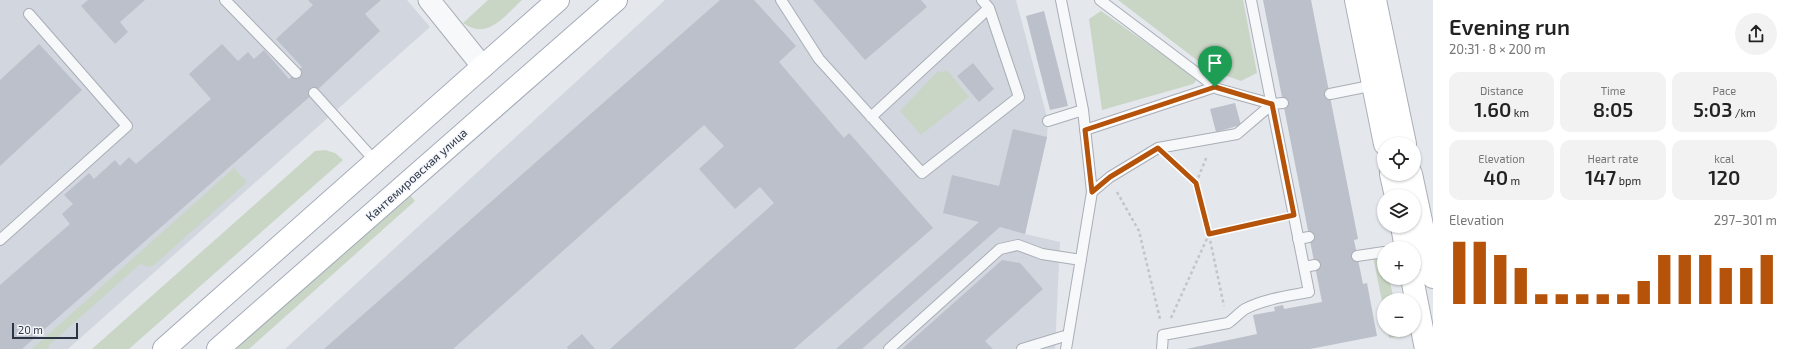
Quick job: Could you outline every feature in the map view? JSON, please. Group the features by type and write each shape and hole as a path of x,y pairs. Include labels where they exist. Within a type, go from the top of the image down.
{"main road":[{"path":"164,349 558,0"},
{"name":"Кантемировская улица","path":"218,349 616,0"},
{"path":"1356,0 1382,83 1402,137"},
{"path":"1375,0 1385,137"},
{"path":"1413,181 1433,276"},
{"path":"1413,285 1426,349"}],"street":[{"path":"429,0 483,67"}],"lane":[{"path":"225,0 296,73"},
{"path":"781,0 819,59 922,173 1019,98 989,8 982,0"},
{"path":"1061,0 1083,110 1092,192 1066,349"},
{"path":"1100,0 1215,87 1272,104 1283,103"},
{"path":"1162,349 1164,335 1228,323 1244,310 1260,303 1309,292 1251,0"},
{"path":"871,117 989,8"},
{"path":"0,240 127,126 29,14"},
{"path":"1330,94 1382,83"},
{"path":"1085,130 1215,87"},
{"path":"314,93 376,162"},
{"path":"1092,192 1110,177 1158,148 1237,134 1272,104"},
{"path":"1048,121 1083,110"},
{"path":"1298,239 1309,237"},
{"path":"889,349 1000,249 1018,245 1042,254 1081,260"},
{"path":"1357,256 1377,253"},
{"path":"1304,267 1315,265"},
{"path":"1022,349 1068,335"}],"path":[{"path":"1196,183 1216,138"},
{"path":"1158,148 1196,183 1209,234 1228,323"},
{"path":"1110,177 1139,232 1164,335"},
{"path":"1209,234 1294,215"},
{"path":"1164,335 1209,234"}],"shaded area":[{"path":"0,0 407,0 430,27 68,349 0,349"},
{"path":"665,0 1016,0 1048,121 1047,137 1025,234 1060,242 1055,349 285,349"}],"green space":[{"path":"488,0 522,0 502,19 488,28 472,28 463,23"},
{"path":"1118,0 1243,0 1257,73 1241,81 1210,70"},
{"path":"1101,11 1195,77 1196,81 1193,84 1102,110 1089,19"},
{"path":"948,71 969,97 921,135 900,111 937,72"},
{"path":"325,150 335,153 343,160 129,349 92,349 315,151"},
{"path":"234,168 247,182 154,265 149,267 140,264 48,346 49,349 32,349"},
{"path":"409,194 415,201 249,349 236,349"},
{"path":"1377,256 1377,277 1373,257"},
{"path":"1379,285 1391,285 1392,293 1380,293"}],"building":[{"path":"88,0 145,0 120,22 128,32 115,44 81,6"},
{"path":"308,0 381,0 365,14 380,31 314,93 22,349 0,349 0,285 70,224 62,214 73,204 64,195 89,173 94,179 115,160 120,166 129,157 136,164 211,99 189,74 222,44 238,61 248,52 254,59 264,50 289,79 302,67 276,39 313,5"},
{"path":"720,0 754,0 796,46 779,62 844,138 849,133 933,228 794,349 610,349 774,203 760,187 735,209 699,169 724,146 704,125 453,349 324,349"},
{"path":"813,0 921,0 927,7 865,60"},
{"path":"1263,0 1311,0 1358,239 1354,240 1363,284 1367,283 1377,336 1310,349 1186,349 1257,334 1253,315 1275,311 1274,307 1283,305 1284,309 1322,302"},
{"path":"1044,11 1068,106 1050,110 1026,16"},
{"path":"39,44 82,90 0,166 0,80"},
{"path":"973,63 994,89 979,102 957,76"},
{"path":"1235,103 1241,125 1216,132 1210,109"},
{"path":"1013,129 1047,137 1025,234 1000,227 862,349 836,349 979,222 943,213 952,175 999,186"},
{"path":"1002,260 1020,263 1043,289 985,341 993,349 902,349"},
{"path":"582,334 595,349 568,349 567,347"}],"route":[{"path":"1215,87 1272,104 1294,215 1209,234 1196,183 1158,148 1110,177 1092,192 1085,130 1215,87"}]}
